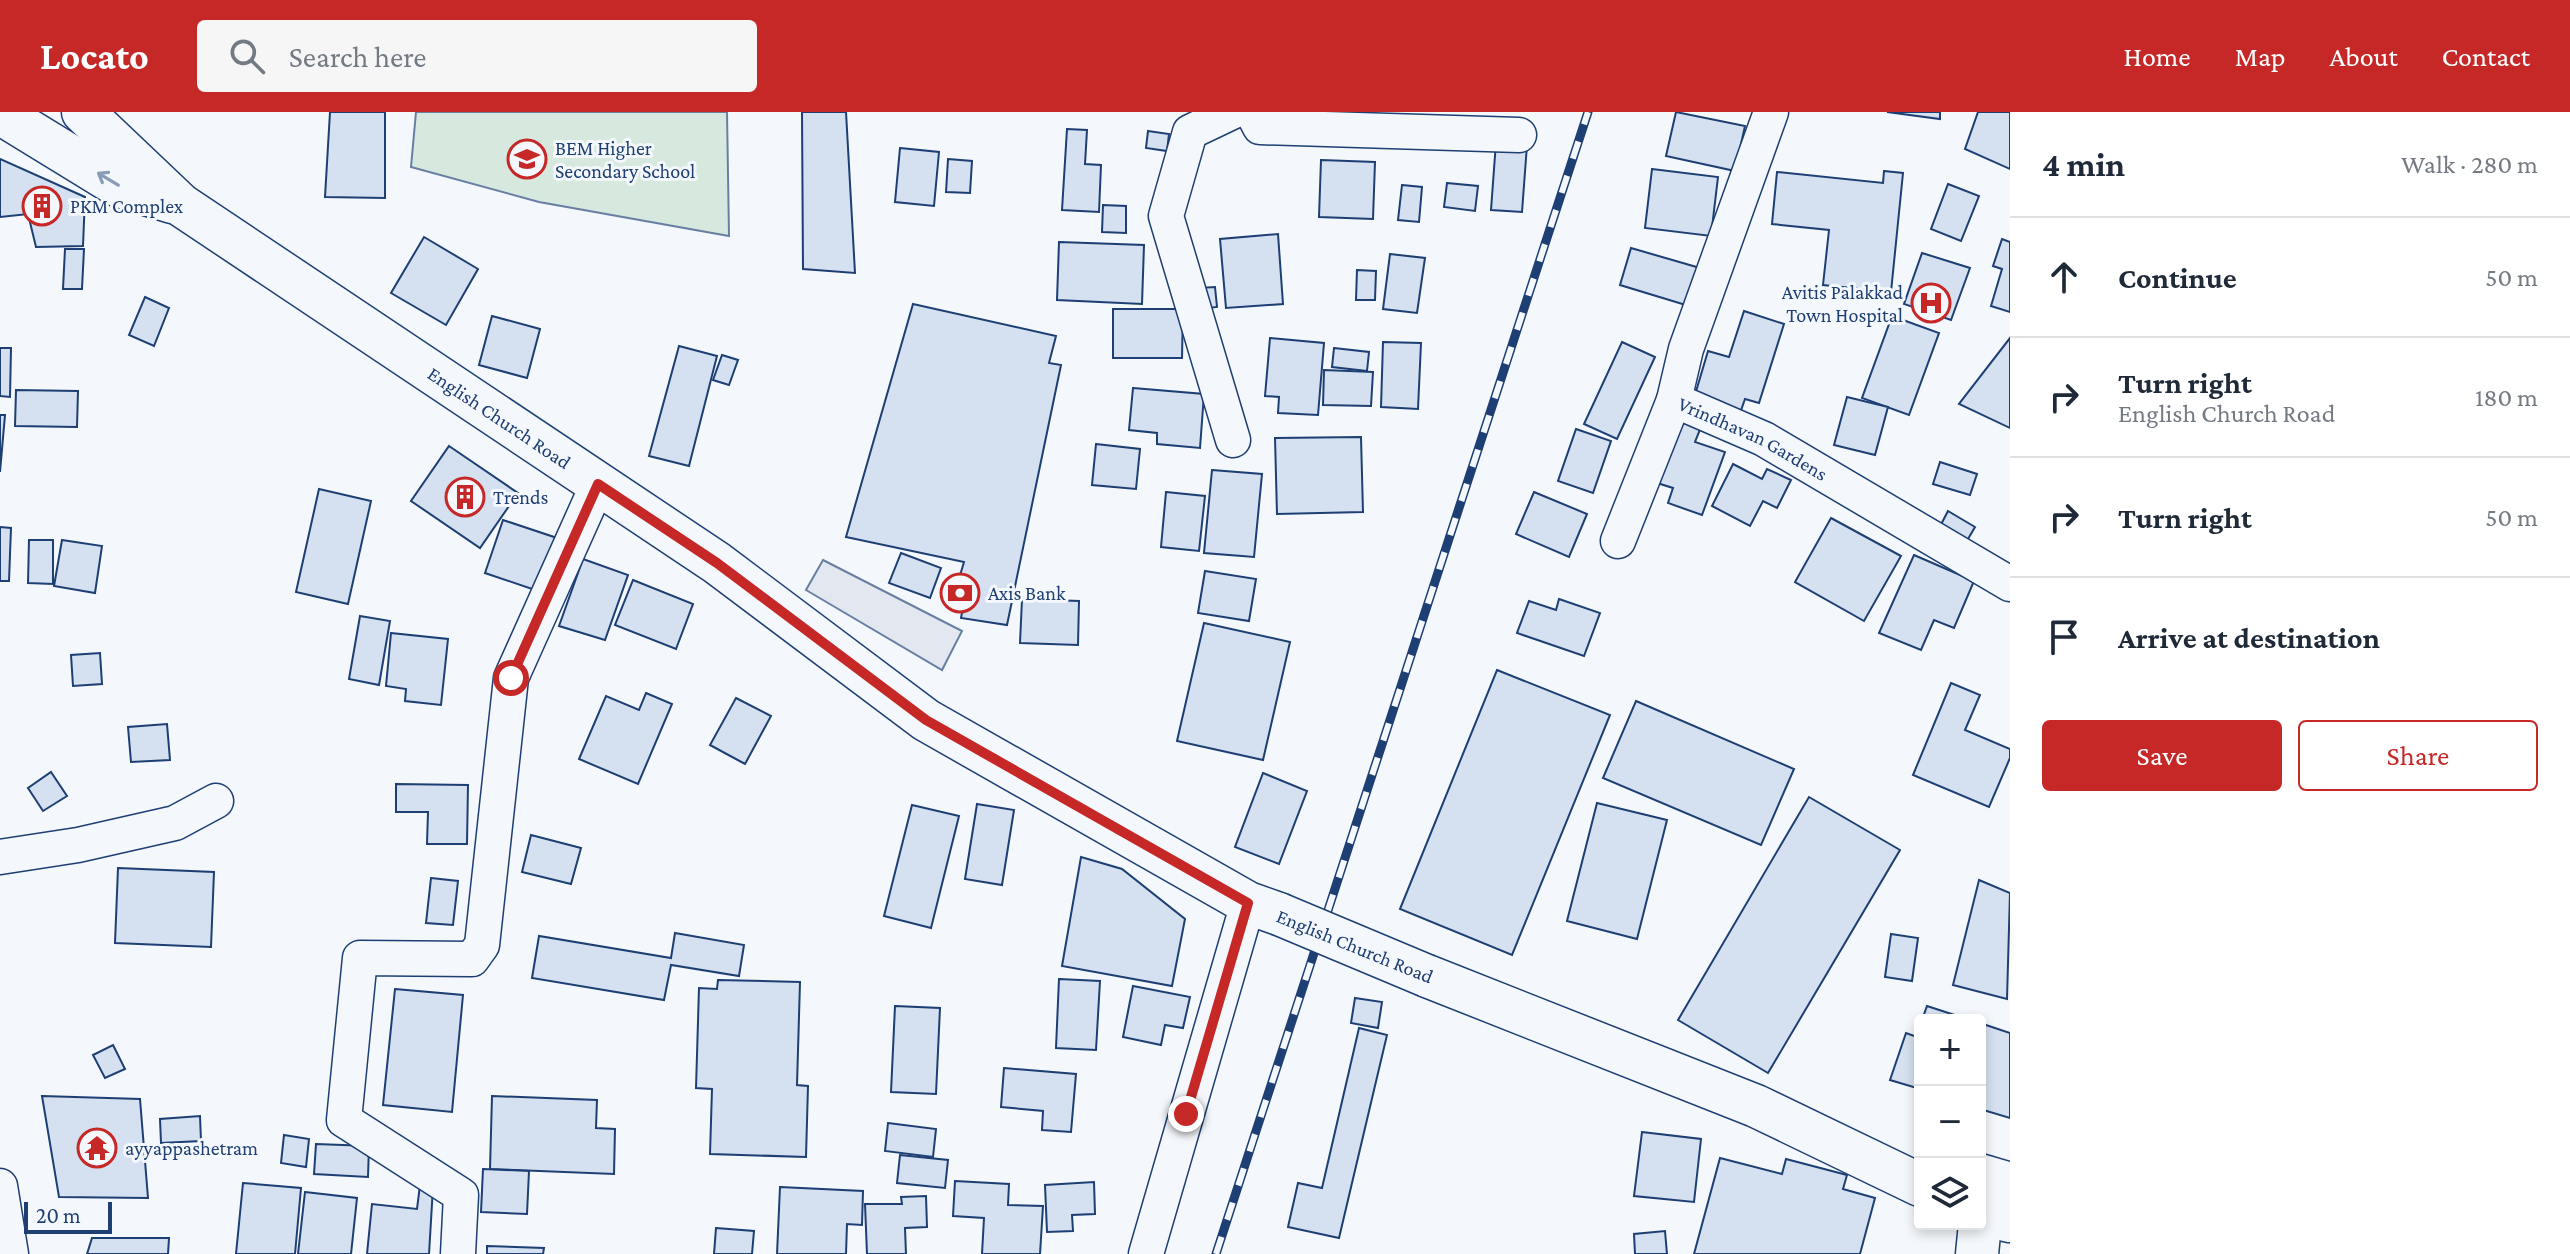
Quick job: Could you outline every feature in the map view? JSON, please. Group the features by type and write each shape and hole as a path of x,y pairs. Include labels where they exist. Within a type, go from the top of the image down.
{"main road":[{"name":"English Church Road","path":"83,112 181,205 717,563 926,720 1264,908 1756,1106 1914,1182"},
{"name":"English Church Road","path":"0,113 119,186 181,205"},
{"name":"English Church Road","path":"1756,1106 1914,1155"},
{"path":"1986,1177 2010,1184"},
{"path":"1986,1215 2010,1221"},
{"path":"1977,1254 1979,1230"}],"street":[{"path":"1232,112 1190,132 1166,216 1233,440"},
{"path":"1252,112 1260,127 1519,135"},
{"name":"Vrindhavan Gardens","path":"1771,112 1686,349 1674,400 1764,439 2010,584"},
{"path":"1618,541 1674,400"},
{"path":"458,1254 461,1195 344,1120 360,958 472,959 482,945 511,678 598,484"},
{"path":"0,857 78,845 175,823 216,801"},
{"path":"1146,1254 1264,908"},
{"path":"0,1186 11,1254"}],"shaded area":[{"path":"416,112 727,112 729,236 539,202 411,167"},
{"path":"823,560 962,631 942,670 806,590"}],"building":[{"path":"330,112 385,112 385,198 325,197"},
{"path":"802,112 846,112 855,273 803,269"},
{"path":"1676,112 1745,126 1735,171 1666,156"},
{"path":"1887,112 1940,112 1940,119"},
{"path":"1978,112 2010,112 2010,169 1965,149"},
{"path":"1067,129 1087,130 1085,164 1101,165 1099,212 1062,210"},
{"path":"1148,131 1169,134 1167,151 1146,148"},
{"path":"1496,142 1527,145 1522,212 1491,210"},
{"path":"900,148 939,152 934,206 895,202"},
{"name":"PKM Complex","path":"0,159 85,197 83,246 36,247 28,214 0,217"},
{"path":"948,159 972,161 970,193 946,192"},
{"path":"1321,160 1375,162 1373,219 1319,217"},
{"path":"1652,169 1718,177 1711,236 1645,228"},
{"path":"1884,171 1903,173 1891,292 1823,285 1829,230 1772,224 1777,172 1883,183"},
{"path":"1447,183 1478,186 1475,211 1444,207"},
{"path":"1948,184 1979,196 1961,241 1931,229"},
{"path":"1402,185 1422,187 1419,222 1398,220"},
{"path":"1103,205 1126,206 1126,233 1102,232"},
{"path":"1278,234 1283,304 1226,308 1220,239"},
{"path":"424,237 478,269 446,325 391,293"},
{"path":"2002,239 2010,242 2010,312 1991,306 2002,269 1993,266"},
{"path":"1059,242 1144,245 1142,304 1057,300"},
{"path":"1631,248 1700,268 1689,306 1620,285"},
{"path":"65,249 84,249 82,289 63,289"},
{"path":"1922,253 1970,268 1951,320 1904,304"},
{"path":"1390,254 1425,258 1417,313 1383,309"},
{"path":"1357,270 1376,271 1375,300 1356,300"},
{"path":"1215,287 1217,307 1201,309 1199,288"},
{"path":"145,297 169,308 154,346 129,335"},
{"path":"913,304 1056,336 1049,363 1061,365 1007,625 961,618 967,585 958,582 964,562 846,537"},
{"path":"1113,309 1183,309 1182,358 1113,358"},
{"path":"1744,311 1784,324 1759,403 1745,399 1738,419 1692,405 1708,351 1729,357"},
{"path":"492,316 540,329 527,378 479,365"},
{"path":"1892,316 1939,333 1909,415 1862,398"},
{"path":"1270,338 1324,343 1318,415 1278,413 1279,397 1265,396"},
{"path":"2010,338 2010,428 1959,404"},
{"path":"1383,342 1421,343 1418,409 1381,407"},
{"path":"1622,342 1655,357 1617,439 1584,424"},
{"path":"679,346 717,356 689,466 649,456"},
{"path":"0,348 11,348 10,397 0,396"},
{"path":"1334,348 1369,352 1367,371 1332,367"},
{"path":"722,355 738,360 729,385 713,380"},
{"path":"1324,370 1373,372 1371,406 1323,405"},
{"path":"1133,388 1204,394 1200,448 1157,444 1157,433 1129,430"},
{"path":"16,390 78,391 77,427 15,426"},
{"path":"1847,397 1888,407 1875,455 1834,445"},
{"path":"0,415 5,415 0,472"},
{"path":"1677,418 1701,427 1695,442 1725,452 1702,515 1668,503 1673,488 1654,482"},
{"path":"1576,429 1611,441 1593,493 1558,481"},
{"path":"1361,437 1363,512 1277,514 1275,438"},
{"path":"1096,444 1140,449 1136,489 1092,485"},
{"name":"Trends","path":"449,446 518,493 480,548 411,501"},
{"path":"1940,462 1977,474 1970,495 1933,484"},
{"path":"1733,464 1762,479 1767,469 1791,480 1777,508 1763,501 1750,526 1712,506"},
{"path":"1212,470 1262,474 1254,557 1204,553"},
{"path":"319,489 371,501 348,604 296,592"},
{"path":"1166,492 1205,496 1199,551 1161,547"},
{"path":"1534,492 1587,514 1569,557 1516,534"},
{"path":"1948,511 1975,527 1961,551 1935,536"},
{"path":"1831,518 1901,556 1864,621 1795,582"},
{"path":"503,520 557,538 538,591 485,573"},
{"path":"0,527 11,528 9,581 0,581"},
{"path":"29,540 53,540 53,584 28,583"},
{"path":"62,540 102,546 95,593 54,586"},
{"path":"901,553 941,568 930,598 889,583"},
{"path":"1914,555 1974,581 1954,628 1934,620 1921,650 1879,633"},
{"path":"583,559 628,575 605,640 559,626"},
{"path":"1205,571 1256,579 1249,621 1198,613"},
{"path":"633,580 693,604 676,649 615,625"},
{"path":"1022,599 1079,601 1078,645 1020,643"},
{"path":"1559,599 1600,613 1584,656 1517,633 1529,601 1556,610"},
{"path":"360,616 390,621 379,685 349,679"},
{"path":"1204,623 1290,642 1263,760 1177,741"},
{"path":"391,633 448,639 441,705 405,701 406,689 386,686"},
{"path":"100,653 102,684 73,686 71,655"},
{"path":"1497,670 1610,715 1512,955 1400,909"},
{"path":"1951,683 1980,695 1965,730 2010,749 2010,758 1989,807 1913,775"},
{"path":"646,693 672,704 638,784 579,759 606,696 639,710"},
{"path":"736,698 771,716 745,764 710,745"},
{"path":"1636,701 1794,769 1761,845 1603,778"},
{"path":"167,724 170,760 131,762 128,727"},
{"path":"51,772 67,796 43,811 28,788"},
{"path":"1263,773 1307,791 1279,864 1235,847"},
{"path":"396,784 468,785 467,844 427,844 428,812 396,812"},
{"path":"1809,797 1900,850 1768,1073 1678,1020"},
{"path":"1597,803 1667,820 1637,939 1567,921"},
{"path":"977,804 1014,810 1002,885 965,879"},
{"path":"912,805 959,816 931,928 884,916"},
{"path":"531,835 581,848 571,884 522,872"},
{"path":"1081,857 1122,869 1185,919 1172,986 1062,966"},
{"path":"118,868 214,872 211,947 115,943"},
{"path":"431,878 458,881 453,925 426,923"},
{"path":"1979,880 2010,893 2007,999 1953,985"},
{"path":"675,933 744,945 739,976 671,965 664,1000 532,978 539,936 671,958"},
{"path":"1891,934 1918,938 1912,981 1885,977"},
{"path":"1059,979 1100,981 1096,1050 1056,1048"},
{"path":"718,980 800,982 797,1085 808,1086 806,1157 710,1154 712,1089 696,1088 699,988 717,989"},
{"path":"1133,986 1190,997 1183,1028 1165,1025 1161,1045 1123,1037"},
{"path":"395,989 463,995 452,1112 383,1105"},
{"path":"1355,998 1382,1002 1378,1028 1351,1023"},
{"path":"895,1006 940,1008 936,1094 891,1092"},
{"path":"1927,1006 1952,1014 1924,1014"},
{"path":"1986,1025 2010,1033 2010,1118 1986,1111"},
{"path":"1359,1028 1387,1035 1339,1238 1288,1227 1298,1183 1322,1188"},
{"path":"1906,1033 1914,1036 1914,1087 1890,1080"},
{"path":"113,1045 125,1069 105,1078 93,1055"},
{"path":"1004,1068 1076,1074 1071,1132 1042,1130 1043,1111 1001,1107"},
{"name":"ayyappashetram","path":"42,1096 140,1099 148,1198 59,1197"},
{"path":"492,1096 597,1100 596,1128 615,1129 614,1174 490,1169"},
{"path":"200,1116 201,1141 161,1143 160,1119"},
{"path":"888,1123 936,1129 933,1157 885,1151"},
{"path":"1642,1132 1701,1139 1694,1202 1634,1196"},
{"path":"284,1135 309,1139 306,1167 281,1163"},
{"path":"316,1144 369,1146 368,1177 314,1174"},
{"path":"900,1155 948,1160 945,1188 897,1183"},
{"path":"1720,1158 1782,1174 1786,1159 1847,1175 1843,1189 1875,1198 1860,1254 1694,1254"},
{"path":"483,1169 529,1171 527,1214 481,1212"},
{"path":"955,1181 1009,1184 1008,1205 1043,1206 1040,1254 982,1254 984,1218 953,1216"},
{"path":"1094,1182 1095,1214 1072,1215 1073,1231 1047,1232 1045,1185"},
{"path":"243,1183 301,1188 295,1254 236,1254"},
{"path":"420,1185 433,1187 429,1254 367,1254 372,1204 417,1209"},
{"path":"780,1187 863,1191 862,1225 847,1224 846,1254 777,1254"},
{"path":"305,1192 357,1198 351,1254 298,1254"},
{"path":"926,1196 927,1227 905,1228 906,1254 867,1254 865,1204 902,1204 901,1197"},
{"path":"716,1228 754,1231 752,1254 714,1254"},
{"path":"1665,1231 1667,1254 1635,1254 1634,1234"},
{"path":"92,1238 169,1238 168,1254 87,1254"},
{"path":"487,1246 544,1248 543,1254 487,1254"}],"railway":[{"path":"1216,1254 1588,112"}],"place":[{"name":"BEM Higher Secondary School","path":"527,159"},
{"name":"PKM Complex","path":"42,206"},
{"name":"Avitis Palakkad Town Hospital","path":"1931,303"},
{"name":"Trends","path":"465,497"},
{"name":"Axis Bank","path":"960,593"},
{"name":"ayyappashetram","path":"97,1148"}],"route":[{"path":"511,678 598,484 717,563 926,720 1248,903 1186,1114"}]}
